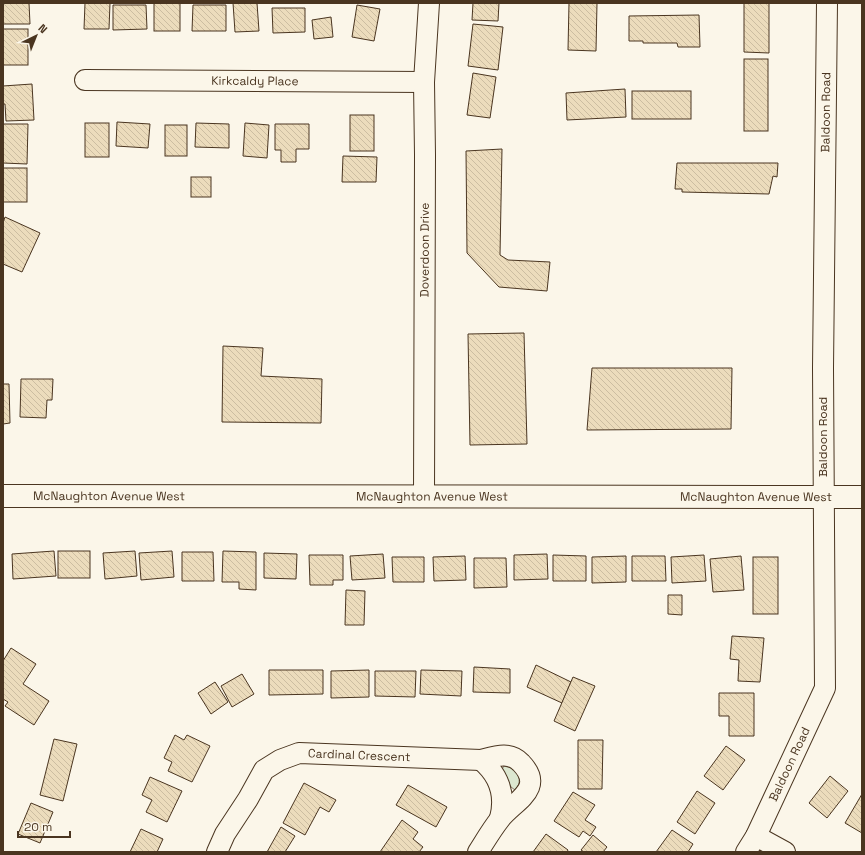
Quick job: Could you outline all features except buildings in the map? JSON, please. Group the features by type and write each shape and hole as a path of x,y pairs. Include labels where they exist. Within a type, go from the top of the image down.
{"main road":[{"name":"McNaughton Avenue West","path":"3,496 862,497"}],"street":[{"name":"Doverdoon Drive","path":"424,497 426,155 424,82 429,3"},
{"name":"Baldoon Road","path":"751,844 825,688 823,497 827,3"},
{"name":"Kirkcaldy Place","path":"86,80 424,82"},
{"name":"Cardinal Crescent","path":"217,852 225,834 248,799 264,770 280,760 299,753 481,760 508,755 518,759 530,775 530,785 526,794 500,818 478,852"},
{"name":"Cardinal Crescent","path":"481,760 494,772 499,783 503,796 500,818"},
{"path":"751,844 785,852"}],"green space":[{"path":"504,766 515,769 518,775 519,784 515,790 511,787 502,769"}]}
